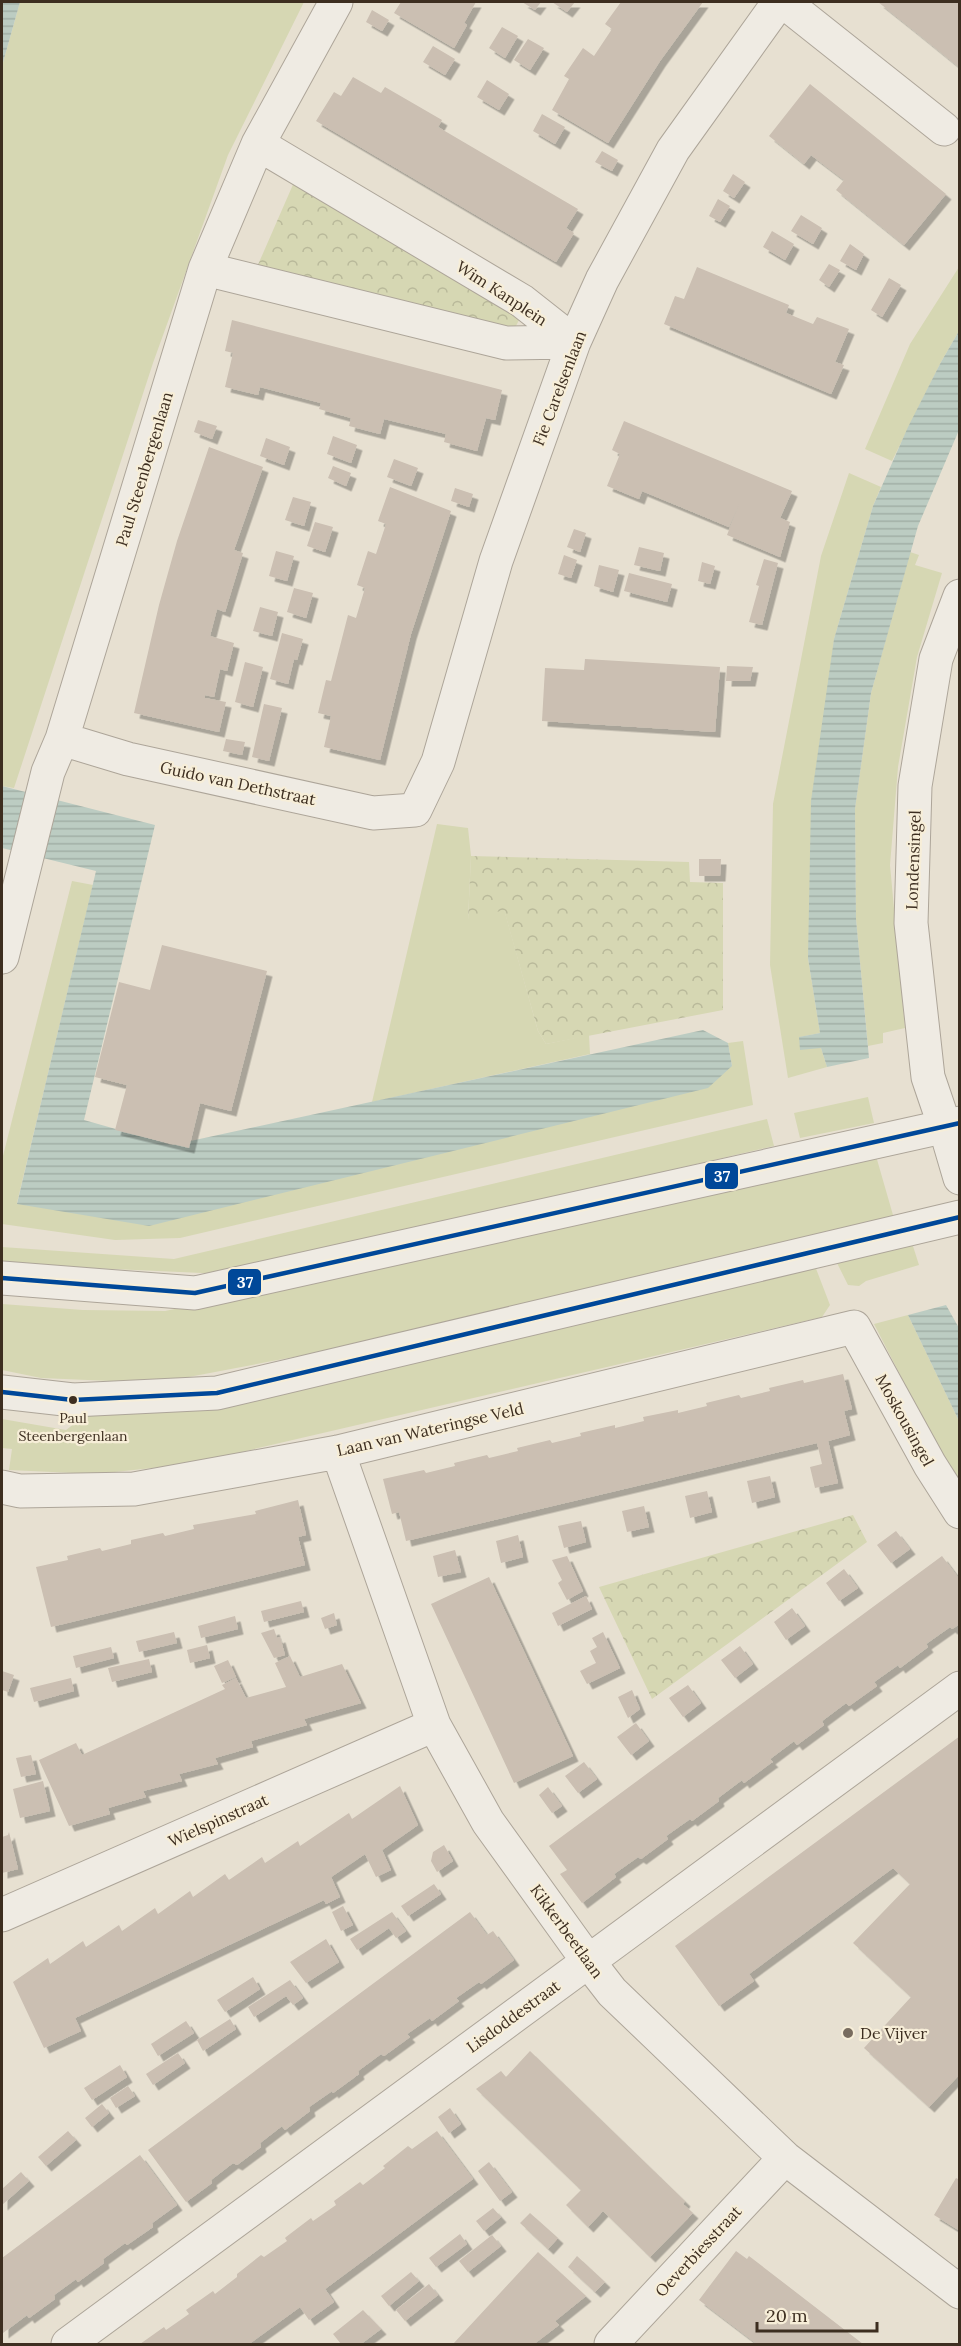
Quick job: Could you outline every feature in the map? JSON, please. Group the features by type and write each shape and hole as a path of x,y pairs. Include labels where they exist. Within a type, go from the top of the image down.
{"street":[{"name":"Paul Steenbergenlaan","path":"4,940 48,772 62,739 205,269 258,144 336,2"},
{"name":"Fie Carelsenlaan","path":"416,810 438,762 496,561 574,342 602,280 673,150 779,2"},
{"path":"784,2 944,129"},
{"name":"Wim Kanplein","path":"258,144 522,301 574,342"},
{"name":"Wim Kanplein","path":"205,269 506,343 574,342"},
{"name":"Londensingel","path":"952,1125 928,1077 911,912 915,786 936,659 960,596"},
{"name":"Guido van Dethstraat","path":"62,739 128,759 373,813 416,810"},
{"path":"2,1278 195,1293 952,1125 960,1178"},
{"path":"2,1392 73,1401 217,1393 960,1217"},
{"name":"Laan van Wateringse Veld","path":"2,1487 20,1491 134,1489 338,1452 854,1327"},
{"name":"Moskousingel","path":"854,1327 930,1465 960,1512"},
{"name":"Kikkerbeetlaan","path":"338,1452 434,1725 488,1822 588,1961 612,1992 785,2158 960,2292"},
{"name":"Lisdoddestraat","path":"68,2344 960,1688"},
{"name":"Wielspinstraat","path":"2,1915 434,1725"},
{"name":"Oeverbiesstraat","path":"611,2344 785,2158"}],"green space":[{"path":"20,2 304,2 228,155 153,363 14,788 2,786 2,66"},
{"path":"295,180 522,314 514,330 257,267"},
{"path":"959,267 959,331 892,461 865,449 910,344"},
{"path":"849,473 881,487 873,506 834,639 808,958 820,1033 800,1037 821,1048 827,1067 788,1078 770,965 773,804 821,556"},
{"path":"910,552 919,555 915,565 942,573 917,657 898,767 890,865 905,1028 883,1033 883,1043 868,1046 856,919 855,809 871,693"},
{"path":"437,824 468,828 471,856 468,919 504,909 538,1031 546,1044 589,1035 590,1054 372,1102"},
{"path":"471,856 689,862 690,882 723,883 723,1010 546,1044 538,1031 504,910 468,920"},
{"path":"72,881 93,885 17,1203 732,1066 728,1043 743,1041 753,1105 180,1238 115,1240 2,1224 2,1160"},
{"path":"868,1097 874,1123 800,1138 794,1113"},
{"path":"767,1119 774,1146 224,1274 2,1264 2,1247 174,1259"},
{"path":"876,1156 895,1222 336,1349 157,1383 41,1378 2,1370 2,1304 83,1310 165,1311"},
{"path":"912,1243 919,1265 866,1281 859,1286 848,1285 835,1259"},
{"path":"815,1266 830,1305 822,1317 190,1464 96,1474 9,1470 12,1449 2,1448 2,1419 66,1430 91,1411"},
{"path":"908,1315 959,1421 959,1484 946,1464 874,1324"},
{"path":"853,1515 867,1542 652,1699 599,1587"}],"shaded area":[{"path":"2,2 20,2 2,66"},
{"path":"959,331 959,430 918,526 871,693 855,809 856,919 869,1058 827,1067 821,1048 800,1050 799,1037 820,1033 808,958 811,801 834,639 873,506 908,427"},
{"path":"2,786 155,825 84,1120 172,1145 703,1030 728,1043 732,1066 708,1088 149,1226 17,1204 96,871 2,848"},
{"path":"946,1305 959,1328 959,1421 908,1315"}],"building":[{"path":"401,2 476,2 464,23 467,25 454,48 394,13"},
{"path":"522,2 541,2 535,10"},
{"path":"552,2 575,2 567,12"},
{"path":"621,2 703,2 660,61 608,143 552,110 569,79 564,76 583,48 594,56 612,29 605,24"},
{"path":"878,2 960,2 960,68 912,29"},
{"path":"372,10 389,20 382,31 366,22"},
{"path":"502,27 518,36 505,58 489,48"},
{"path":"528,39 544,48 530,70 514,60"},
{"path":"433,46 455,59 445,75 423,62"},
{"path":"353,77 381,93 385,87 442,120 438,127 578,209 566,228 574,233 556,262 316,121 334,92 341,96"},
{"path":"487,80 509,94 499,110 477,97"},
{"path":"810,84 946,194 904,245 836,190 844,180 811,155 804,164 769,136"},
{"path":"542,114 565,127 555,144 533,131"},
{"path":"602,151 618,160 612,171 595,162"},
{"path":"733,174 745,182 734,198 723,191"},
{"path":"718,199 730,206 720,222 709,216"},
{"path":"801,215 822,228 813,244 791,231"},
{"path":"772,231 794,244 785,260 763,247"},
{"path":"850,244 864,254 856,270 840,261"},
{"path":"829,264 840,270 829,287 819,280"},
{"path":"697,267 789,305 786,313 813,324 817,317 849,329 835,362 844,365 831,394 664,324 675,296 684,299"},
{"path":"889,278 901,285 882,317 871,310"},
{"path":"232,320 502,390 495,420 486,418 477,451 444,442 446,434 384,419 380,434 349,426 351,418 319,409 321,403 260,387 258,395 225,387 233,353 225,351"},
{"path":"198,420 217,426 212,439 194,432"},
{"path":"624,421 792,491 780,518 790,522 780,557 727,535 739,504 729,527 642,491 639,499 607,486 620,454 612,450"},
{"path":"333,436 357,445 351,463 327,454"},
{"path":"266,438 290,447 284,465 260,456"},
{"path":"209,447 263,467 234,550 243,553 225,612 217,609 210,636 234,643 227,671 220,669 214,697 205,695 205,698 226,702 219,732 134,713 159,605 177,541"},
{"path":"394,459 418,468 411,486 387,477"},
{"path":"333,466 351,473 346,486 328,478"},
{"path":"390,487 451,511 411,634 380,760 324,747 331,716 318,713 326,680 331,681 348,615 356,618 365,588 357,585 368,551 376,554 386,524 378,521"},
{"path":"455,488 473,494 469,507 451,501"},
{"path":"293,497 311,502 304,526 285,520"},
{"path":"315,522 333,527 325,552 307,546"},
{"path":"574,529 586,533 580,552 567,547"},
{"path":"639,547 664,553 660,571 634,565"},
{"path":"276,551 294,556 287,581 269,576"},
{"path":"564,555 577,560 571,578 558,574"},
{"path":"764,559 778,563 762,625 749,622"},
{"path":"702,562 715,566 710,584 698,581"},
{"path":"599,565 619,570 613,592 594,586"},
{"path":"629,573 672,584 667,602 624,591"},
{"path":"294,588 313,593 306,618 287,612"},
{"path":"260,607 278,612 272,636 253,631"},
{"path":"282,633 303,639 297,660 294,659 288,684 270,679"},
{"path":"585,659 720,667 715,732 542,721 545,668 584,670"},
{"path":"245,662 263,667 253,707 235,702"},
{"path":"727,666 753,667 750,681 726,681"},
{"path":"264,704 282,708 269,761 252,757"},
{"path":"226,739 245,742 242,755 223,751"},
{"path":"699,859 721,859 720,876 699,876"},
{"path":"162,945 267,971 231,1111 200,1103 189,1148 115,1130 127,1085 95,1077 119,982 150,990"},
{"path":"843,1374 852,1409 844,1411 850,1435 828,1441 838,1483 815,1488 810,1467 822,1464 817,1443 406,1541 399,1512 392,1514 383,1479 424,1470 426,1473 487,1455 489,1458 550,1440 552,1443 581,1436 580,1433 644,1421 643,1417 678,1410 678,1413 739,1395 741,1398 803,1380 804,1383"},
{"path":"770,1476 775,1497 752,1503 747,1481"},
{"path":"707,1491 712,1512 690,1518 685,1496"},
{"path":"298,1500 306,1535 298,1537 305,1565 51,1627 36,1567 68,1560 67,1556 100,1548 102,1551 131,1544 131,1540 163,1533 165,1536 194,1529 193,1525 256,1514 255,1511"},
{"path":"644,1506 649,1527 627,1532 622,1511"},
{"path":"581,1521 586,1542 564,1548 558,1526"},
{"path":"896,1531 910,1549 891,1563 877,1545"},
{"path":"518,1535 523,1557 501,1563 496,1541"},
{"path":"455,1550 461,1572 438,1577 433,1556"},
{"path":"567,1556 583,1591 567,1600 558,1583 562,1580 552,1560"},
{"path":"942,1556 960,1580 960,1624 952,1629 950,1627 926,1644 928,1647 900,1668 898,1665 874,1682 877,1686 849,1706 846,1703 822,1721 824,1725 797,1745 794,1741 770,1759 773,1762 744,1783 742,1780 692,1821 690,1819 666,1836 668,1839 641,1859 638,1857 614,1874 616,1877 582,1903 560,1874 567,1870 549,1846"},
{"path":"844,1569 858,1588 839,1601 826,1583"},
{"path":"489,1577 573,1756 514,1783 431,1604"},
{"path":"586,1596 592,1609 558,1626 552,1613"},
{"path":"301,1601 304,1612 264,1622 261,1611"},
{"path":"792,1608 805,1626 786,1640 774,1622"},
{"path":"334,1613 337,1625 325,1629 321,1618"},
{"path":"235,1616 238,1629 201,1638 198,1626"},
{"path":"274,1629 277,1638 280,1637 285,1655 274,1658 261,1633"},
{"path":"174,1632 177,1643 139,1652 136,1641"},
{"path":"603,1632 620,1668 587,1684 580,1671 596,1663 590,1651 597,1647 592,1638"},
{"path":"207,1645 210,1658 190,1663 187,1650"},
{"path":"740,1646 753,1664 735,1678 721,1660"},
{"path":"111,1647 114,1658 76,1668 73,1656"},
{"path":"290,1656 300,1677 342,1664 361,1703 304,1719 307,1725 251,1741 253,1747 215,1758 218,1764 179,1774 182,1781 143,1791 146,1797 108,1808 110,1814 69,1826 39,1760 76,1743 82,1755 225,1689 222,1685 236,1678 246,1698 286,1687 275,1663"},
{"path":"149,1659 152,1672 112,1682 108,1668"},
{"path":"228,1660 236,1677 222,1683 214,1666"},
{"path":"2,1671 14,1675 8,1692 2,1690"},
{"path":"71,1678 74,1691 34,1702 30,1688"},
{"path":"688,1685 701,1703 683,1717 669,1698"},
{"path":"632,1690 640,1709 628,1718 618,1697"},
{"path":"636,1723 649,1741 631,1755 617,1737"},
{"path":"960,1736 960,2074 929,2107 864,2048 911,1997 853,1943 910,1884 893,1868 749,1974 754,1981 719,2006 675,1946"},
{"path":"31,1755 36,1774 21,1777 16,1758"},
{"path":"584,1762 597,1779 578,1793 565,1776"},
{"path":"43,1781 50,1811 20,1818 13,1789"},
{"path":"400,1786 418,1825 382,1850 391,1870 376,1877 365,1854 331,1877 340,1897 326,1904 324,1900 75,2018 81,2031 44,2048 13,1982 48,1958 50,1964 83,1941 86,1947 119,1925 122,1931 155,1908 158,1914 190,1891 193,1897 225,1874 229,1880 262,1857 265,1863 298,1841 300,1846 349,1813 352,1819"},
{"path":"548,1787 562,1806 552,1813 539,1795"},
{"path":"9,1832 18,1869 2,1873 2,1837 8,1835"},
{"path":"444,1845 453,1861 437,1872 431,1861 433,1852"},
{"path":"434,1884 441,1894 408,1916 401,1906"},
{"path":"343,1906 353,1925 341,1931 332,1912"},
{"path":"392,1912 406,1931 396,1938 389,1928 357,1950 350,1939"},
{"path":"470,1912 487,1935 493,1931 514,1960 481,1984 479,1982 456,1998 459,2001 432,2021 430,2018 407,2034 410,2037 384,2056 381,2054 358,2071 359,2074 309,2107 310,2111 285,2130 282,2126 260,2143 261,2147 237,2165 233,2163 211,2180 212,2183 186,2202 148,2150"},
{"path":"326,1939 339,1962 306,1983 290,1962"},
{"path":"253,1977 260,1989 225,2012 217,2000"},
{"path":"290,1980 303,1998 293,2005 286,1996 254,2017 248,2007"},
{"path":"230,2019 236,2029 203,2051 197,2040"},
{"path":"186,2021 194,2033 158,2056 151,2044"},
{"path":"530,2051 685,2201 683,2204 693,2213 650,2257 603,2211 588,2227 566,2205 581,2190 476,2089 501,2071 506,2077"},
{"path":"178,2053 185,2063 153,2085 146,2074"},
{"path":"120,2065 127,2077 92,2100 84,2088"},
{"path":"128,2086 135,2096 116,2108 110,2098"},
{"path":"102,2104 109,2113 92,2127 85,2118"},
{"path":"450,2108 461,2124 449,2133 438,2117"},
{"path":"68,2131 76,2140 46,2166 38,2157"},
{"path":"437,2131 473,2179 325,2289 334,2302 309,2320 300,2307 249,2344 140,2344 164,2327 166,2330 189,2314 186,2310 213,2291 215,2294 261,2255 264,2257 287,2241 286,2237 311,2218 313,2221 336,2205 334,2201 360,2182 363,2185 408,2146 412,2149"},
{"path":"140,2155 177,2205 152,2223 153,2227 127,2245 125,2243 103,2259 104,2263 78,2282 76,2279 54,2295 55,2299 29,2318 27,2315 3,2333 2,2258"},
{"path":"489,2162 512,2192 500,2201 478,2171"},
{"path":"21,2172 29,2181 2,2205 2,2189"},
{"path":"956,2178 960,2180 960,2231 934,2215"},
{"path":"493,2208 501,2217 484,2231 476,2221"},
{"path":"530,2213 558,2238 548,2249 520,2223"},
{"path":"460,2234 467,2244 436,2267 429,2258"},
{"path":"492,2235 501,2246 468,2272 459,2261"},
{"path":"736,2251 747,2259 749,2256 863,2344 757,2344 699,2300"},
{"path":"538,2252 586,2296 555,2321 559,2325 534,2344 453,2344"},
{"path":"577,2256 605,2282 595,2292 568,2267"},
{"path":"411,2272 419,2281 389,2306 381,2296"},
{"path":"429,2284 438,2295 405,2321 396,2310"},
{"path":"363,2310 381,2329 361,2344 341,2344 333,2334"}],"transit line":[{"name":"37","path":"2,1278 195,1293 960,1123"},
{"name":"37","path":"2,1392 73,1400 217,1393 960,1217"}],"place":[{"name":"Paul Steenbergenlaan","path":"73,1400"},
{"name":"De Vijver","path":"848,2033"}]}
